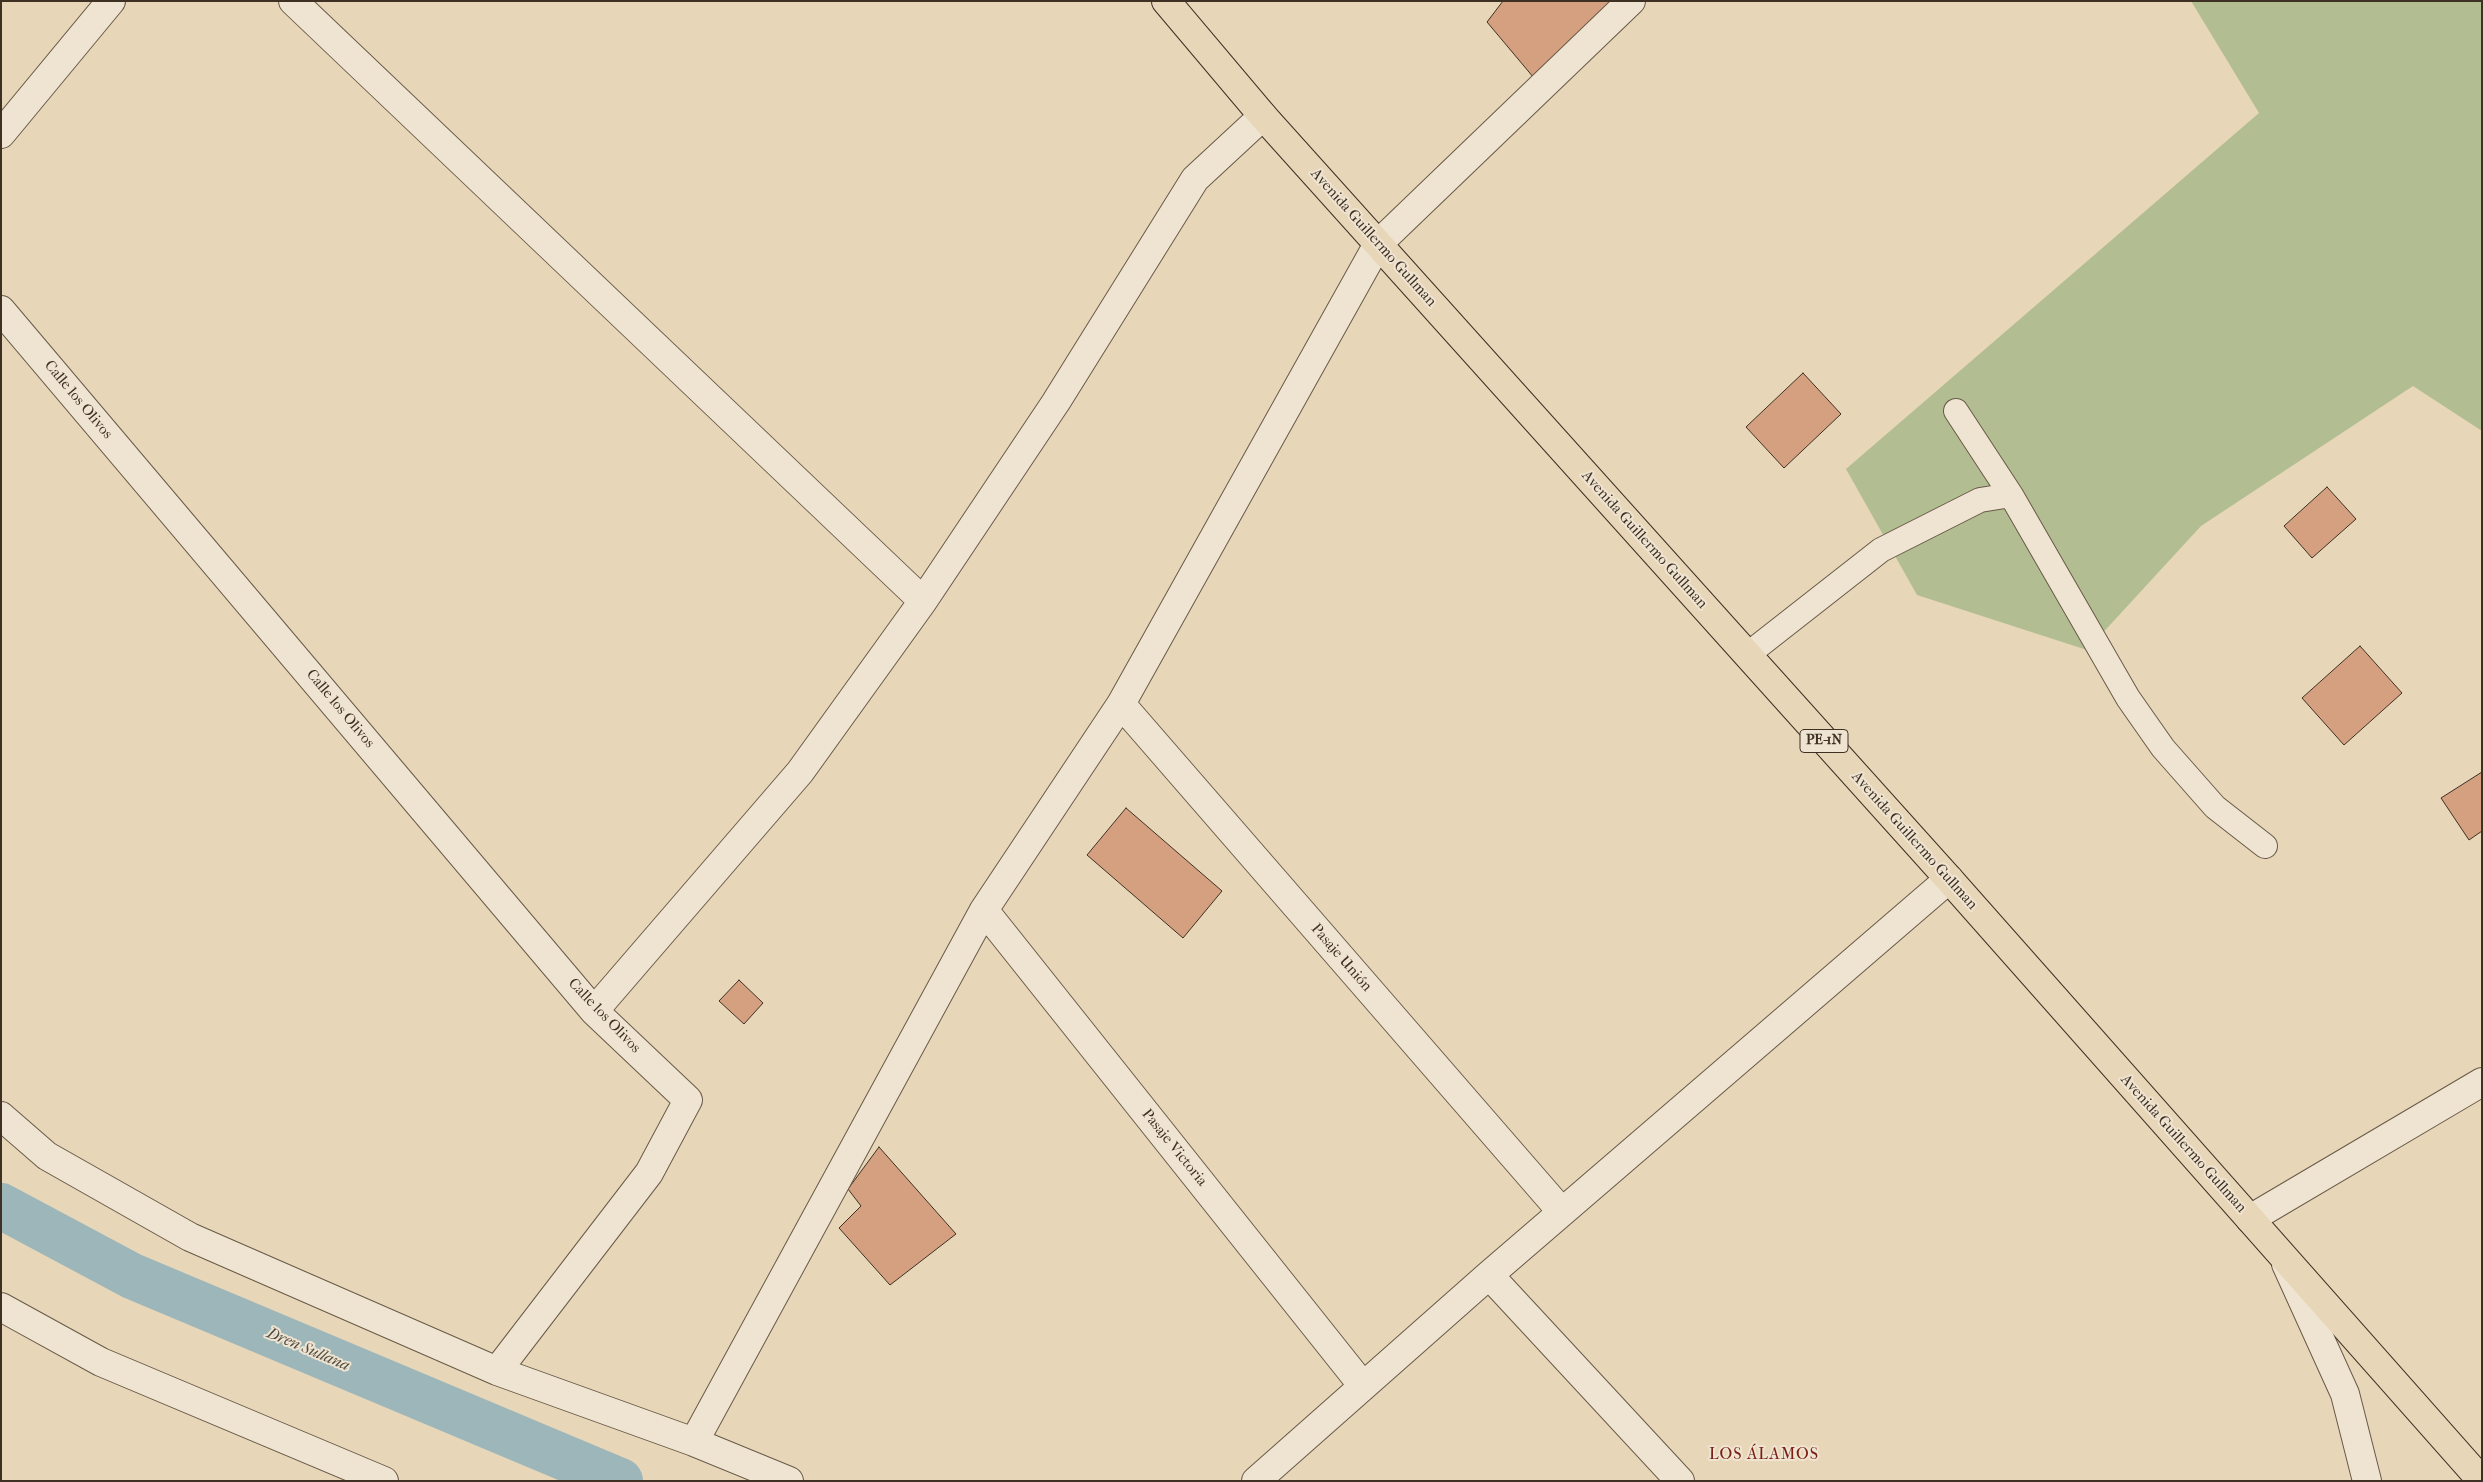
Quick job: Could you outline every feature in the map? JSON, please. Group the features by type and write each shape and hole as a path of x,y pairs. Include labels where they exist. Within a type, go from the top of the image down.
{"main road":[{"name":"Avenida Guillermo Gullman","path":"1168,2 1264,116 1949,879 2482,1481"}],"street":[{"path":"1,134 112,1"},
{"path":"293,1 924,601"},
{"path":"694,1442 984,910 1121,704 1378,244 1631,1"},
{"path":"594,1011 800,772 924,601 1056,402 1195,179 1264,116"},
{"name":"Calle los Olivos","path":"1,310 594,1011 688,1100 649,1173 497,1371"},
{"name":"Pasaje Unión","path":"1121,704 1562,1212"},
{"path":"1256,1481 1489,1275 1949,879"},
{"name":"Pasaje Victoria","path":"984,910 1363,1386"},
{"path":"2250,1219 2482,1082"},
{"path":"1,1116 47,1156 190,1237 497,1371 694,1442 789,1481"},
{"path":"2284,1258 2345,1394 2367,1481"},
{"path":"1489,1275 1680,1481"},
{"path":"1,1307 100,1362 384,1481"}],"lane":[{"path":"1956,411 2011,495 2128,698 2163,748 2215,807 2265,846"},
{"path":"1747,655 1881,550 1980,500 2011,495"}],"green space":[{"path":"2191,1 2482,1 2482,431 2413,386 2201,526 2087,650 1917,595 1846,469 2259,113"}],"building":[{"path":"1503,1 1618,1 1534,78 1487,22"},
{"path":"1803,373 1841,414 1784,468 1746,427"},
{"path":"2327,487 2356,519 2312,558 2284,526"},
{"path":"2360,646 2402,693 2344,745 2302,698"},
{"path":"2482,772 2482,831 2469,840 2441,798"},
{"path":"1126,808 1222,891 1183,938 1087,855"},
{"path":"739,980 763,1003 744,1024 719,1001"},
{"path":"879,1147 956,1234 890,1285 839,1228 861,1206 848,1189"}],"waterway":[{"name":"Dren Sullana","path":"1,1206 132,1276 620,1481"}],"district":[{"name":"LOS ÁLAMOS","path":"1764,1455"}]}
